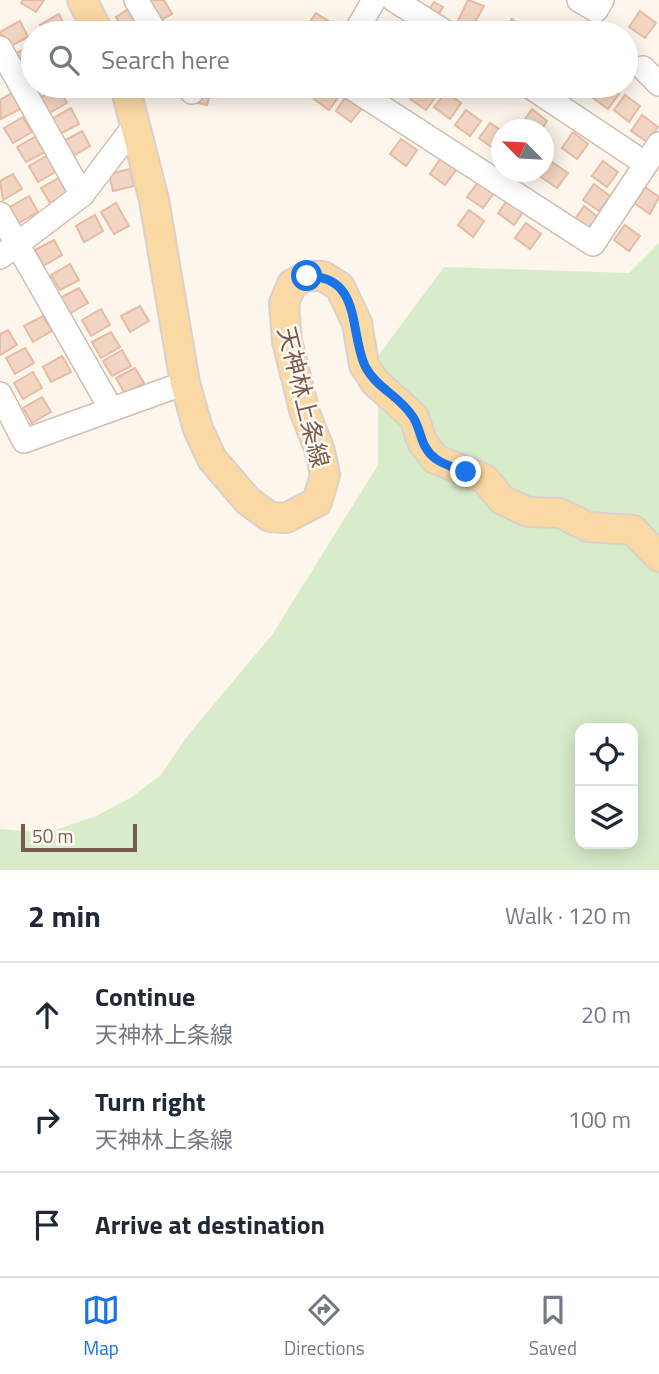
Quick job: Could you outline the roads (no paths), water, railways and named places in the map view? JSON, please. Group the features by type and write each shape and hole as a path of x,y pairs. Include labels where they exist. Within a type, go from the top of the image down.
{"main road":[{"path":"82,0 93,21"},
{"name":"天神林上条線","path":"128,98 153,200 185,383 198,429 212,459 248,501 270,517 286,518 317,502 326,475 304,413 283,319 284,303 292,284 307,276 323,276 340,287 350,305 357,323 365,365 375,382 414,418 422,443 435,459 485,479 502,500 528,512 560,513 587,527 633,530 659,557"}],"street":[{"path":"136,0 149,21"},
{"path":"362,21 374,0"},
{"path":"394,0 428,21"},
{"path":"579,0 596,10 603,0"},
{"path":"0,48 21,86"},
{"path":"28,98 82,195"},
{"path":"368,98 593,244 659,144"},
{"path":"547,98 646,164"},
{"path":"9,251 82,195 135,125"},
{"path":"0,214 9,251 111,409"},
{"path":"0,394 24,441 185,383"}]}
